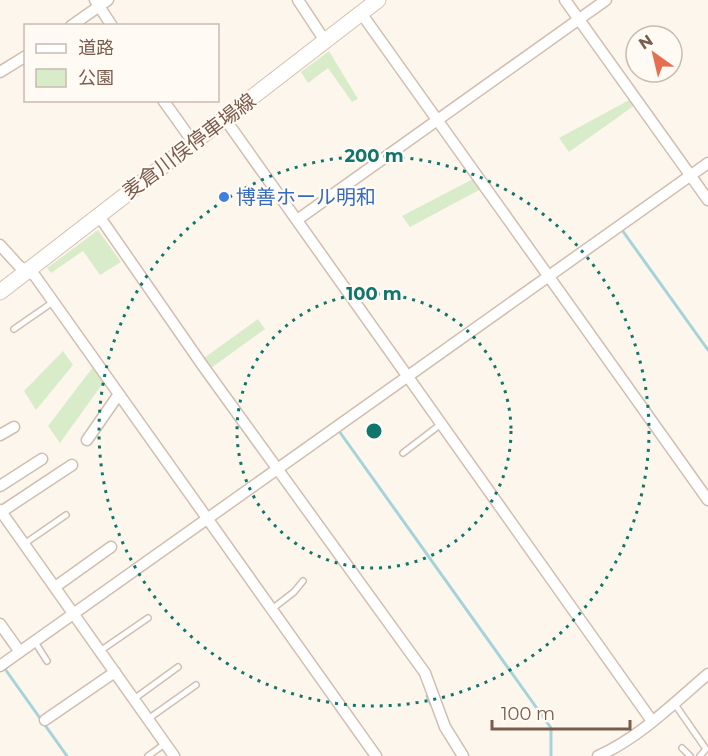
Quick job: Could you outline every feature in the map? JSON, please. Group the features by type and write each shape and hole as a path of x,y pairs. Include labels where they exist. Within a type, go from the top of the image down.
{"main road":[{"name":"麦倉川俣停車場線","path":"0,292 378,0"}],"street":[{"path":"298,0 325,41"},
{"path":"565,0 708,200"},
{"path":"297,220 606,0"},
{"path":"74,24 101,2 111,24"},
{"path":"361,13 708,500"},
{"path":"0,72 24,57"},
{"path":"164,102 193,142"},
{"path":"225,119 652,721"},
{"path":"1,664 708,163"},
{"path":"99,216 425,673 445,727 463,756"},
{"path":"0,245 19,266 35,276 376,756"},
{"path":"87,440 119,394"},
{"path":"0,435 14,427"},
{"path":"0,486 42,459"},
{"path":"72,465 1,511 174,756"},
{"path":"55,587 111,548"},
{"path":"0,624 20,652"},
{"path":"45,720 115,672"},
{"path":"598,756 619,752 708,674"}],"lane":[{"path":"14,329 53,302"},
{"path":"403,453 441,424"},
{"path":"24,544 66,515"},
{"path":"272,609 294,592 303,581"},
{"path":"100,651 148,618"},
{"path":"35,642 47,661"},
{"path":"134,699 178,667"},
{"path":"148,719 196,685"},
{"path":"674,703 706,749 700,756"},
{"path":"148,756 166,743"},
{"path":"682,748 690,756"}],"green space":[{"path":"329,51 358,99 352,102 328,68 308,83 301,72"},
{"path":"631,99 635,105 569,152 559,138"},
{"path":"473,179 481,189 410,227 402,216"},
{"path":"98,230 121,262 100,275 83,251 51,273 47,268"},
{"path":"258,319 265,329 211,368 204,358"},
{"path":"63,351 73,365 36,410 24,391"},
{"path":"93,367 103,383 60,443 48,426"}],"waterway":[{"path":"622,230 708,350"},
{"path":"339,431 551,728 551,756"},
{"path":"7,667 5,669 67,756"},
{"path":"427,696 431,705"}],"place":[{"name":"博善ホール明和","path":"224,197"}]}
